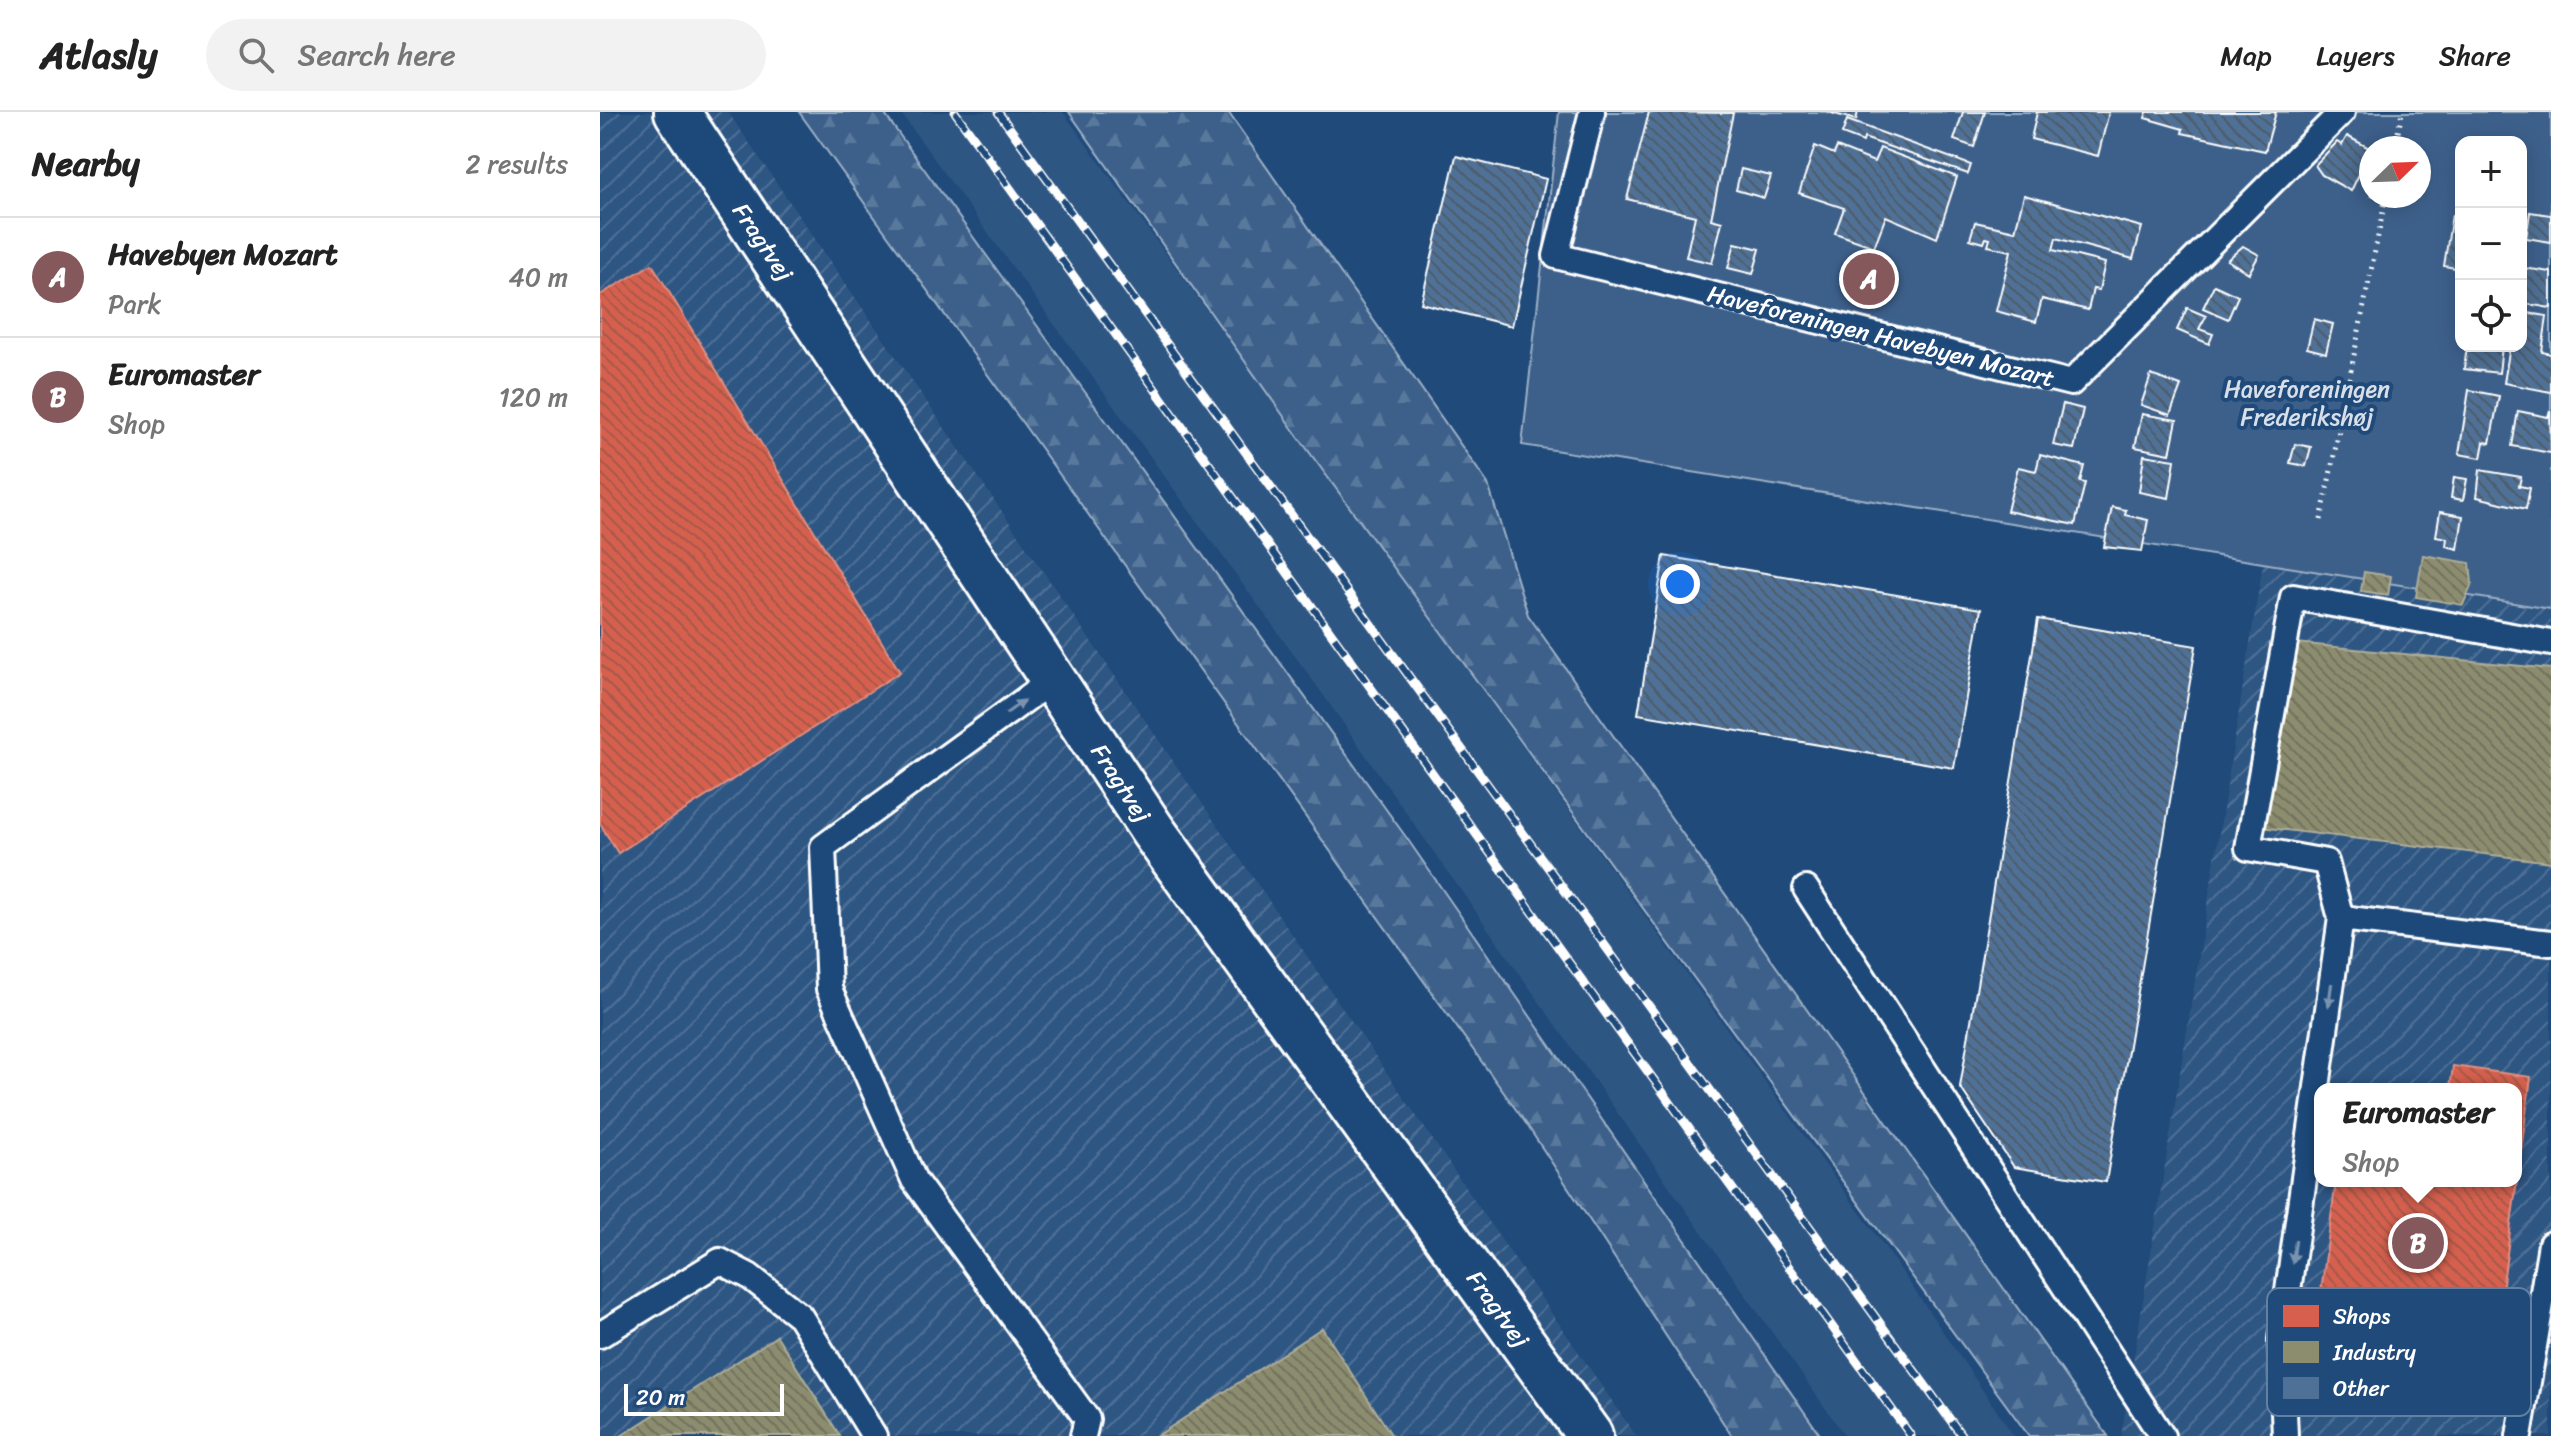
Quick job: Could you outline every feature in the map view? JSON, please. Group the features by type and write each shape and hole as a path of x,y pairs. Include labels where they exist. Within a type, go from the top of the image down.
{"street":[{"name":"Fragtvej","path":"677,112 1162,844 1590,1436"}],"lane":[{"name":"Haveforeningen Havebyen Mozart","path":"1592,112 1556,256 2071,383 2342,112"},
{"path":"2318,1083 2341,918 2326,862 2248,848 2293,597 2551,643"},
{"path":"1052,680 823,847 829,989 914,1180 1087,1419 1083,1436"},
{"path":"1806,889 2162,1436"},
{"path":"2341,918 2551,943"},
{"path":"2288,1288 2314,1108"},
{"path":"2531,1364 2551,1244"},
{"path":"600,1335 720,1261 749,1276 800,1316 874,1436"},
{"path":"2284,1416 2285,1436"},
{"path":"2519,1436 2522,1416"}],"path":[{"path":"2397,136 2402,112"},
{"path":"2321,520 2384,208"}],"shaded area":[{"path":"600,112 728,112 1636,1436 600,1436"},
{"path":"900,112 1063,112 1892,1257 2014,1436 1845,1436 1319,689"},
{"path":"2263,563 2551,609 2551,1436 2121,1436"}],"green space":[{"path":"799,112 883,112 1406,837 1821,1436 1732,1436 1525,1122"},
{"path":"1069,112 1228,112 1488,484 1528,615 2108,1436 2029,1436 1299,438"},
{"name":"Haveforeningen Frederikshøj","path":"1559,112 2551,112 2551,609 1522,445"}],"building: Shops":[{"path":"652,264 900,672 618,853 600,824 600,295"},
{"path":"2453,1066 2531,1077 2522,1143 2522,1083 2451,1083"},
{"path":"2335,1187 2516,1187 2502,1288 2321,1288"}],"building: Industry":[{"path":"2423,555 2470,563 2472,584 2463,605 2416,597"},
{"path":"2364,572 2391,576 2388,595 2361,591"},
{"path":"2296,643 2551,669 2551,862 2260,827"},
{"path":"1322,1328 1392,1436 1157,1436"},
{"path":"777,1336 840,1436 621,1436"}],"building: Other":[{"path":"1649,112 1733,113 1711,219 1722,222 1712,263 1686,257 1695,216 1627,199"},
{"path":"1828,112 1858,112 1856,120"},
{"path":"1963,112 1985,112 1974,147 1954,140"},
{"path":"2037,112 2109,112 2098,156 2031,139"},
{"path":"2147,112 2276,112 2265,151 2182,133 2183,129 2145,118"},
{"path":"1847,120 1971,165 1968,174 1864,138 1863,142 1842,134"},
{"path":"2347,136 2359,142 2359,174 2351,191 2322,175 2315,165 2337,142 2342,145"},
{"path":"1815,146 1834,154 1837,147 1874,162 1880,148 1957,177 1937,238 1886,216 1874,247 1835,233 1844,208 1799,193"},
{"path":"1456,156 1546,179 1512,326 1421,303"},
{"path":"1741,169 1771,176 1764,198 1736,190"},
{"path":"2024,195 2142,227 2133,259 2056,238 2053,250 2105,263 2099,290 2093,289 2088,310 2042,299 2036,322 1996,311 2011,251 1988,246 1990,239 1986,238 1984,243 1970,239 1975,222 2015,231"},
{"path":"2530,212 2551,215 2551,242 2527,238"},
{"path":"2452,215 2455,215 2455,268 2444,266"},
{"path":"1735,243 1760,249 1753,274 1728,268"},
{"path":"2243,246 2259,255 2249,273 2227,260"},
{"path":"2527,269 2551,272 2551,308 2527,304"},
{"path":"2214,285 2238,296 2228,319 2203,308"},
{"path":"2187,308 2206,316 2199,329 2213,334 2209,344 2177,330"},
{"path":"2527,313 2547,316 2542,352 2551,354 2551,392 2504,383 2509,352 2527,352"},
{"path":"2314,319 2333,324 2326,353 2307,348"},
{"path":"2466,352 2501,352 2499,373 2464,369"},
{"path":"2151,375 2181,386 2170,415 2141,405"},
{"path":"2469,390 2499,396 2490,443 2484,442 2481,458 2459,454"},
{"path":"2063,404 2083,409 2074,449 2053,445"},
{"path":"2550,410 2551,453 2512,446 2518,411 2548,417"},
{"path":"2142,414 2177,420 2170,454 2135,447"},
{"path":"2295,444 2311,447 2306,466 2290,463"},
{"path":"2040,455 2084,466 2080,482 2085,483 2075,525 2007,511 2018,467 2036,471"},
{"path":"2144,455 2175,460 2169,498 2139,492"},
{"path":"2480,470 2521,477 2519,486 2530,488 2526,509 2477,497"},
{"path":"2454,477 2467,479 2463,500 2451,498"},
{"path":"2112,507 2126,510 2125,515 2148,520 2142,551 2104,547"},
{"path":"2440,512 2463,516 2458,549 2446,546 2447,538 2436,536"},
{"path":"1664,556 1981,609 1954,768 1638,714"},
{"path":"2038,619 2196,646 2106,1182 2014,1167 1960,1087"}],"railway":[{"path":"955,112 1911,1436"},
{"path":"998,112 1962,1436"}],"place":[{"name":"Havebyen Mozart","path":"1869,279"},
{"name":"Euromaster","path":"2418,1243"}]}
